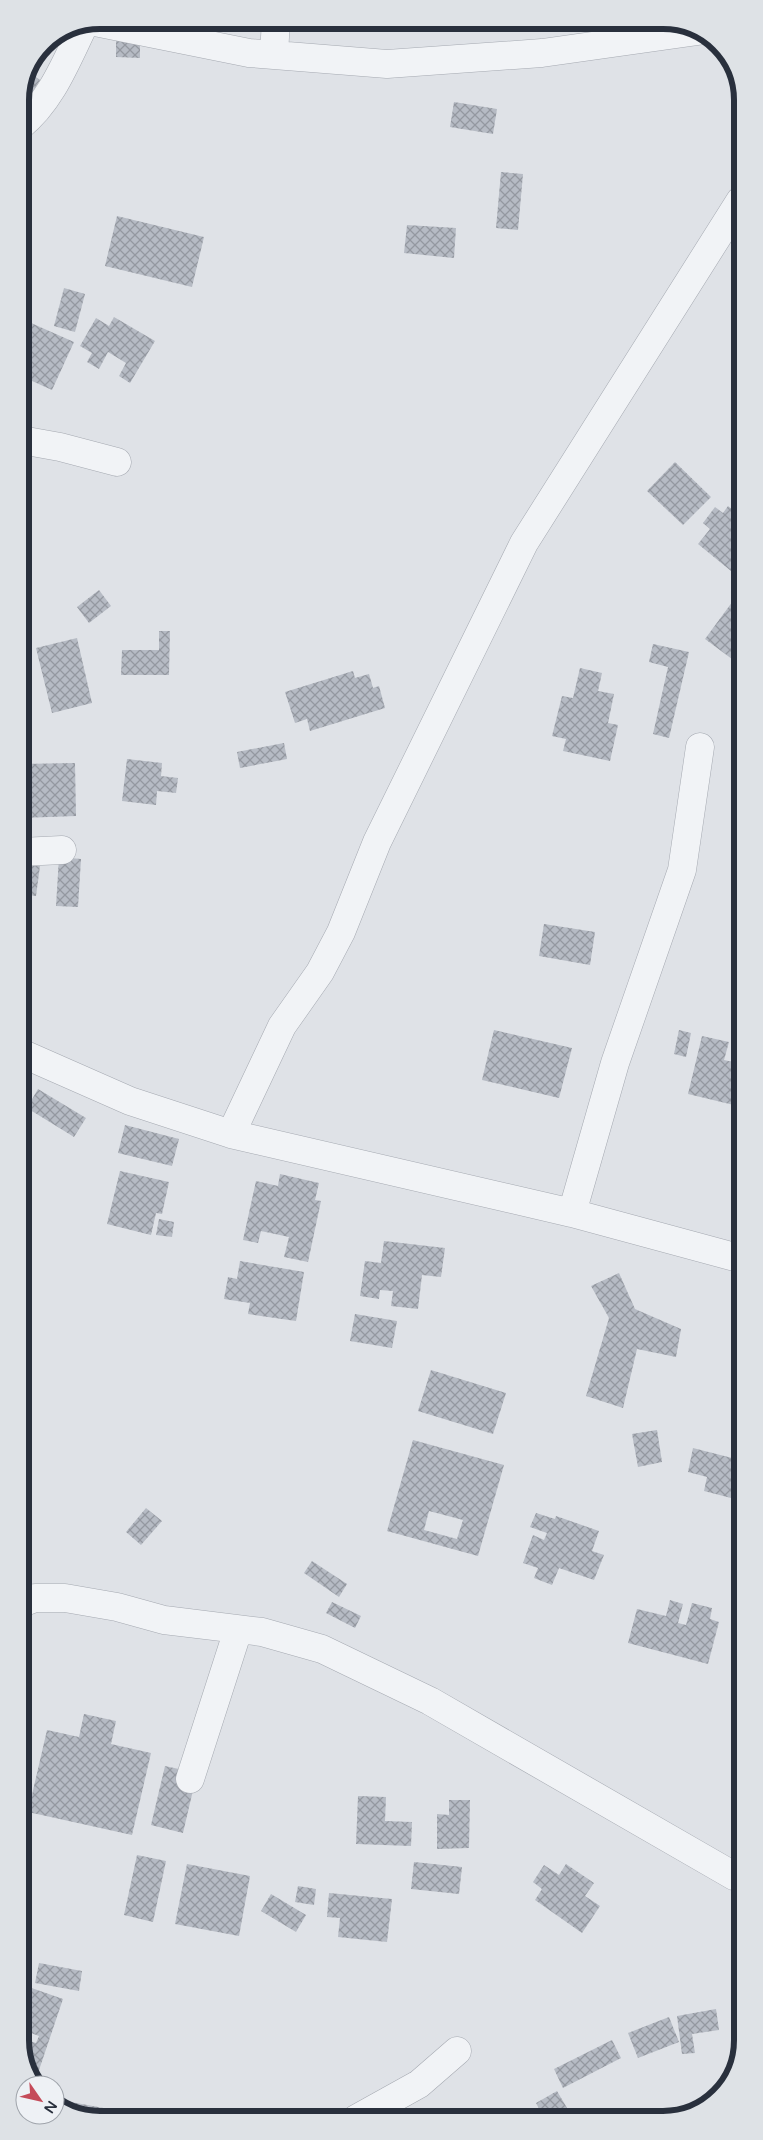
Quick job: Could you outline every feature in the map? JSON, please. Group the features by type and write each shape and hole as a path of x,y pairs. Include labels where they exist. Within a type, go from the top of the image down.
{"street":[{"path":"130,29 249,53 387,64 542,53 687,33"},
{"path":"274,54 275,29"},
{"path":"29,117 41,105 60,77 80,32"},
{"path":"232,1134 282,1026 320,972 341,932 377,842 524,543 734,210"},
{"path":"29,441 60,447 116,462"},
{"path":"572,1213 614,1063 682,870 700,747"},
{"path":"29,852 62,850"},
{"path":"29,1056 130,1101 232,1134 572,1213 734,1257"},
{"path":"29,1600 35,1598 65,1598 117,1607 164,1620 262,1632 322,1649 365,1668 430,1701 734,1875"},
{"path":"190,1779 238,1630"},
{"path":"370,2111 419,2084 457,2051"}],"building":[{"path":"116,41 140,42 140,58 116,57"},
{"path":"33,75 40,80 29,97"},
{"path":"454,102 497,109 493,134 450,127"},
{"path":"501,172 523,174 518,230 496,228"},
{"path":"117,216 204,237 192,287 105,266"},
{"path":"407,225 456,228 454,258 404,253"},
{"path":"64,288 85,294 75,332 54,326"},
{"path":"114,317 155,341 130,383 119,376 126,363 108,352 99,369 87,362 92,353 80,346 96,318 109,326"},
{"path":"29,322 74,342 52,390 29,380"},
{"path":"675,462 711,497 683,525 647,491"},
{"path":"728,506 734,511 734,567 731,571 698,544 710,529 703,523 715,507 723,513"},
{"path":"99,590 111,606 89,623 77,607"},
{"path":"734,600 734,661 705,639"},
{"path":"159,631 170,631 169,675 121,675 122,650 159,650"},
{"path":"77,638 92,703 52,713 36,648"},
{"path":"653,644 689,652 669,738 653,734 668,667 649,662"},
{"path":"580,668 602,673 598,691 614,694 608,723 618,725 610,761 563,751 566,739 552,736 562,696 573,698"},
{"path":"353,671 355,678 369,674 373,688 379,686 385,708 310,731 307,719 295,723 285,692"},
{"path":"284,743 287,759 240,768 237,752"},
{"path":"127,759 162,763 161,776 178,778 176,793 157,791 156,805 122,801"},
{"path":"75,763 76,816 29,818 29,764"},
{"path":"59,857 81,859 78,907 56,906"},
{"path":"29,865 40,866 36,896 29,895"},
{"path":"544,924 595,932 590,965 539,956"},
{"path":"494,1030 572,1048 559,1098 482,1080"},
{"path":"679,1030 691,1033 686,1057 674,1054"},
{"path":"702,1036 729,1042 724,1060 734,1062 734,1105 688,1094"},
{"path":"38,1089 86,1118 74,1137 29,1109 29,1105"},
{"path":"125,1125 179,1139 172,1166 118,1153"},
{"path":"120,1171 169,1182 162,1214 156,1213 151,1235 107,1224"},
{"path":"280,1174 319,1183 315,1200 321,1201 308,1262 284,1257 289,1237 261,1231 258,1243 243,1240 256,1181 278,1186"},
{"path":"159,1219 174,1222 172,1237 156,1235"},
{"path":"384,1241 445,1248 441,1277 422,1275 418,1309 391,1306 393,1291 380,1290 379,1299 360,1296 365,1261 381,1263"},
{"path":"240,1261 304,1272 296,1321 248,1314 250,1303 224,1299 228,1277 237,1279"},
{"path":"619,1273 635,1309 681,1329 676,1357 637,1349 623,1408 586,1396 609,1318 591,1286"},
{"path":"355,1314 397,1321 392,1348 350,1341"},
{"path":"431,1370 506,1393 493,1434 418,1411"},
{"path":"657,1430 662,1462 638,1467 632,1434"},
{"path":"413,1440 504,1465 478,1556 387,1531","holes":["429,1511 463,1520 457,1539 424,1530"]},
{"path":"693,1448 734,1458 734,1485 731,1498 704,1491 707,1477 688,1472"},
{"path":"146,1508 162,1521 141,1545 126,1532"},
{"path":"536,1513 555,1519 556,1516 599,1531 592,1551 604,1555 594,1580 559,1568 552,1585 534,1578 538,1568 523,1563 533,1535 544,1540 547,1533 530,1527"},
{"path":"312,1561 347,1584 339,1597 304,1573"},
{"path":"670,1600 683,1604 678,1623 686,1625 692,1603 712,1608 710,1619 719,1622 708,1664 628,1643 637,1609 666,1616"},
{"path":"332,1602 361,1616 355,1628 326,1613"},
{"path":"84,1714 116,1721 111,1744 151,1753 132,1835 29,1812 47,1730 79,1737"},
{"path":"165,1766 197,1773 183,1833 151,1825"},
{"path":"358,1796 386,1797 385,1821 412,1822 411,1846 356,1844"},
{"path":"449,1800 470,1800 469,1848 437,1849 437,1814 449,1815"},
{"path":"137,1855 166,1861 153,1922 124,1915"},
{"path":"414,1862 462,1867 459,1894 411,1889"},
{"path":"187,1864 250,1876 239,1936 175,1924"},
{"path":"566,1864 594,1883 585,1896 600,1906 582,1933 535,1900 542,1889 533,1882 544,1865 559,1875"},
{"path":"298,1886 316,1889 314,1905 295,1902"},
{"path":"329,1893 392,1899 387,1942 338,1937 340,1918 327,1917"},
{"path":"271,1894 306,1915 296,1932 261,1911"},
{"path":"39,1963 82,1971 79,1991 35,1983"},
{"path":"29,1987 63,1999 38,2074 29,2050 29,2041 36,2043 39,2036 29,2032"},
{"path":"716,2009 719,2030 692,2034 695,2053 682,2054 677,2016"},
{"path":"669,2017 679,2042 638,2058 628,2033"},
{"path":"612,2040 621,2058 563,2088 554,2069"},
{"path":"557,2091 569,2111 540,2111 536,2103"},
{"path":"65,2101 120,2111 95,2111 72,2106"}]}
